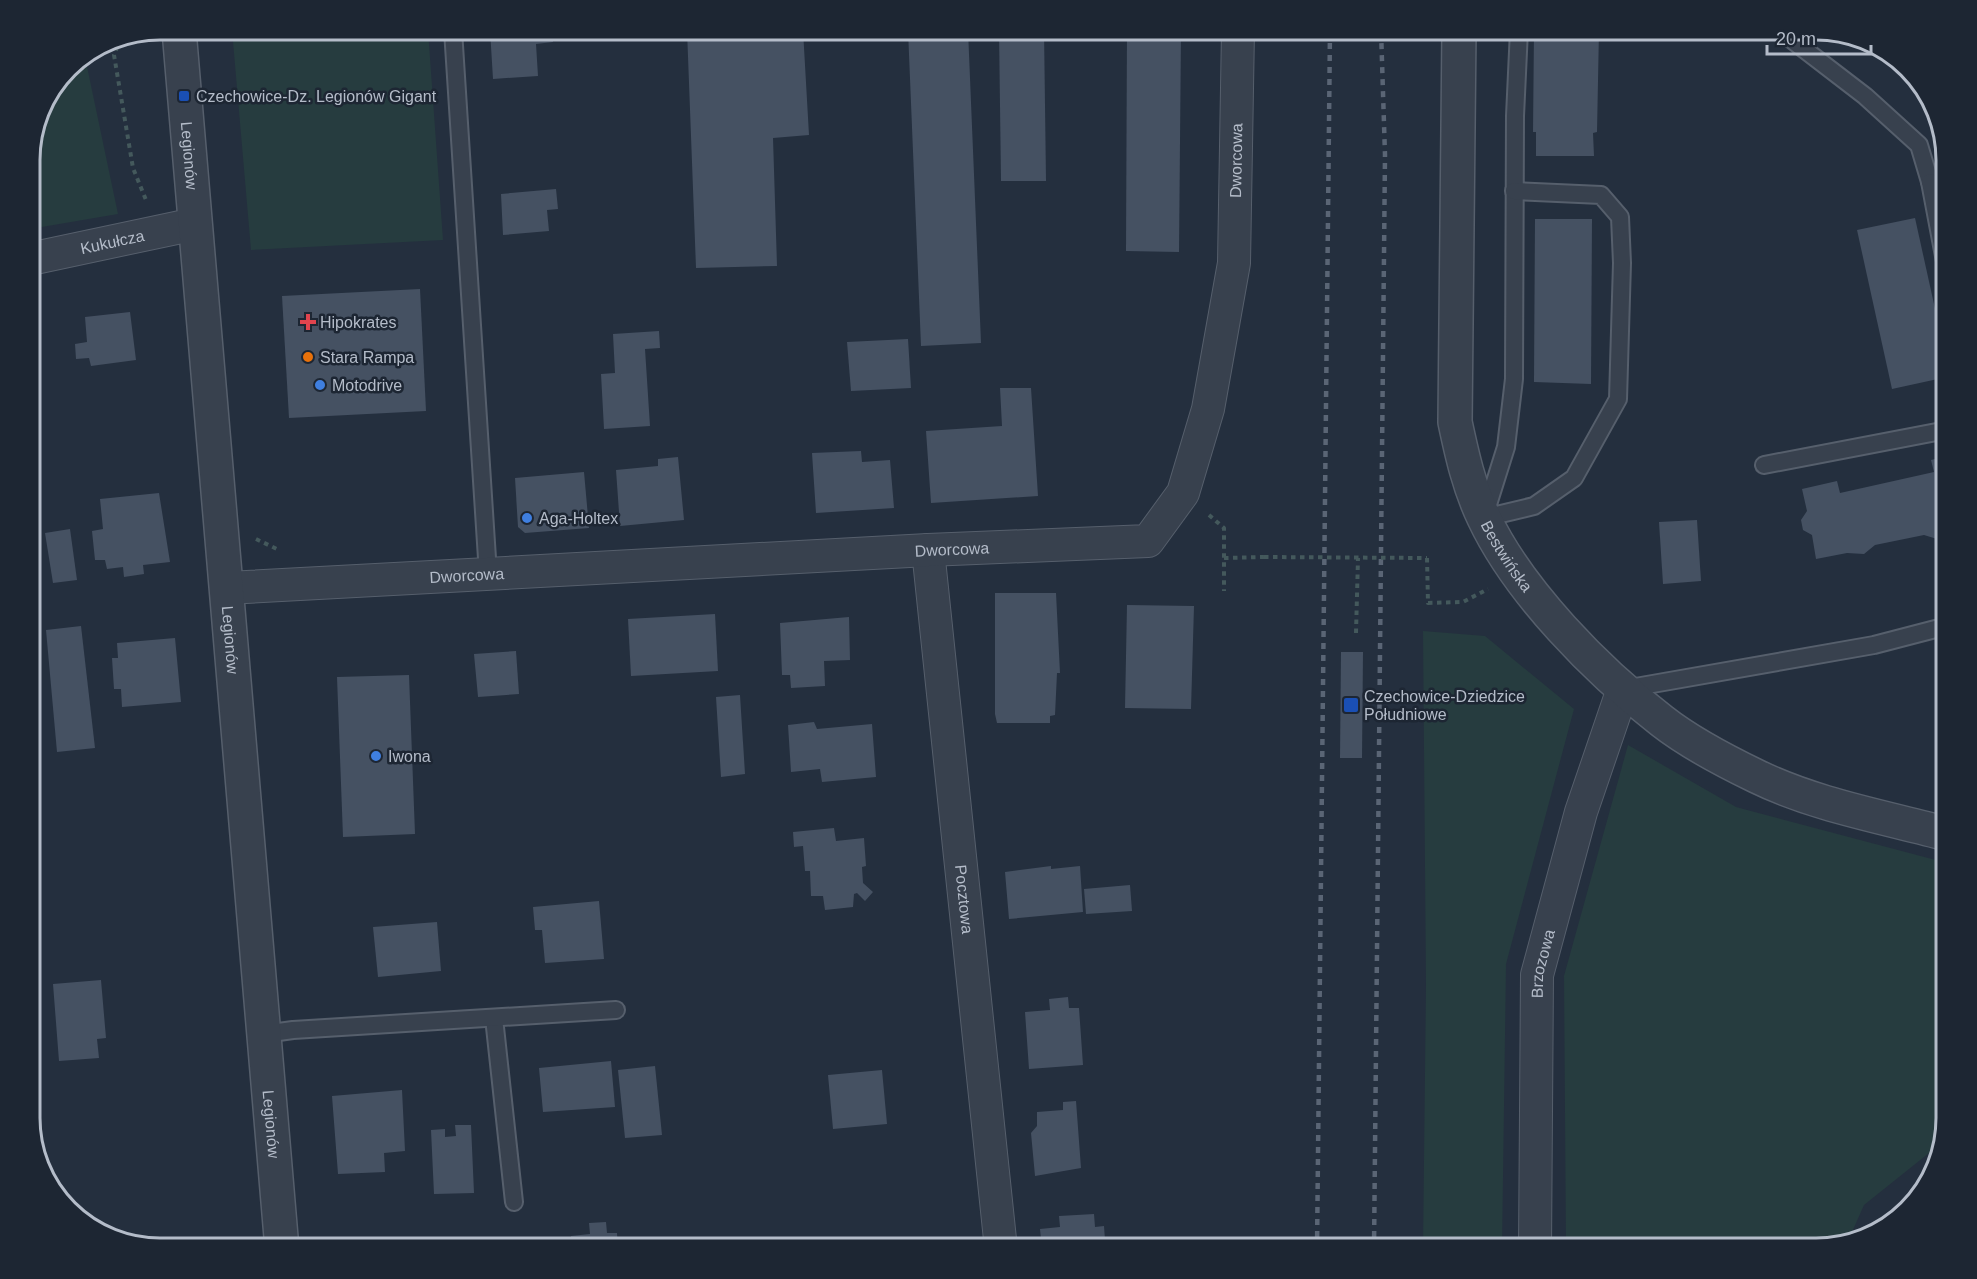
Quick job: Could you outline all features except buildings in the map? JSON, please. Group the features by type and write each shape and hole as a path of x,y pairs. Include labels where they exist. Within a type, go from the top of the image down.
{"street":[{"name":"Legionów","path":"180,40 281,1238"},
{"name":"Dworcowa","path":"227,588 928,550 1148,541 1183,493 1208,409 1234,263 1238,40"},
{"name":"Bestwińska","path":"1459,40 1455,422 1466,472 1484,518 1516,574 1557,621 1623,689 1664,723 1757,777 1803,795 1936,831"},
{"name":"Kukułcza","path":"41,257 195,224"},
{"name":"Pocztowa","path":"928,550 1001,1238"},
{"name":"Brzozowa","path":"1535,1238 1537,975 1581,812 1623,689"}],"lane":[{"path":"454,40 488,574"},
{"path":"1484,518 1506,447 1514,379 1514,191 1519,40"},
{"path":"1792,40 1865,96 1919,144 1936,214"},
{"path":"1930,182 1936,187"},
{"path":"1484,518 1534,506 1574,478 1618,399 1622,263 1620,217 1600,195 1514,191"},
{"path":"1764,465 1936,432"},
{"path":"1623,689 1874,645 1936,629"},
{"path":"264,1034 294,1030 616,1010"},
{"path":"494,1018 514,1202"}],"path":[{"path":"116,49 114,55 133,168 159,232"},
{"path":"1224,528 1224,591"},
{"path":"1224,558 1427,558 1428,603 1463,603"},
{"path":"1356,633 1358,558"}],"green space":[{"path":"233,40 429,40 443,240 251,250"},
{"path":"87,66 118,214 41,227 41,152 45,129 53,107 65,87"},
{"path":"1423,631 1485,636 1574,709 1506,964 1502,1238 1423,1238 1426,985"},
{"path":"1628,745 1736,807 1936,860 1936,1119 1932,1151 1864,1205 1852,1233 1848,1234 1817,1238 1566,1238 1564,976"}],"railway":[{"path":"1317,1238 1330,40"},
{"path":"1374,1238 1385,155 1381,40"}],"place":[{"name":"Czechowice-Dz. Legionów Gigant","path":"184,96"},
{"name":"Hipokrates","path":"308,322"},
{"name":"Stara Rampa","path":"308,357"},
{"name":"Motodrive","path":"320,385"},
{"name":"Aga-Holtex","path":"527,518"},
{"name":"Czechowice-Dziedzice Południowe","path":"1351,705"},
{"name":"Iwona","path":"376,756"}]}
